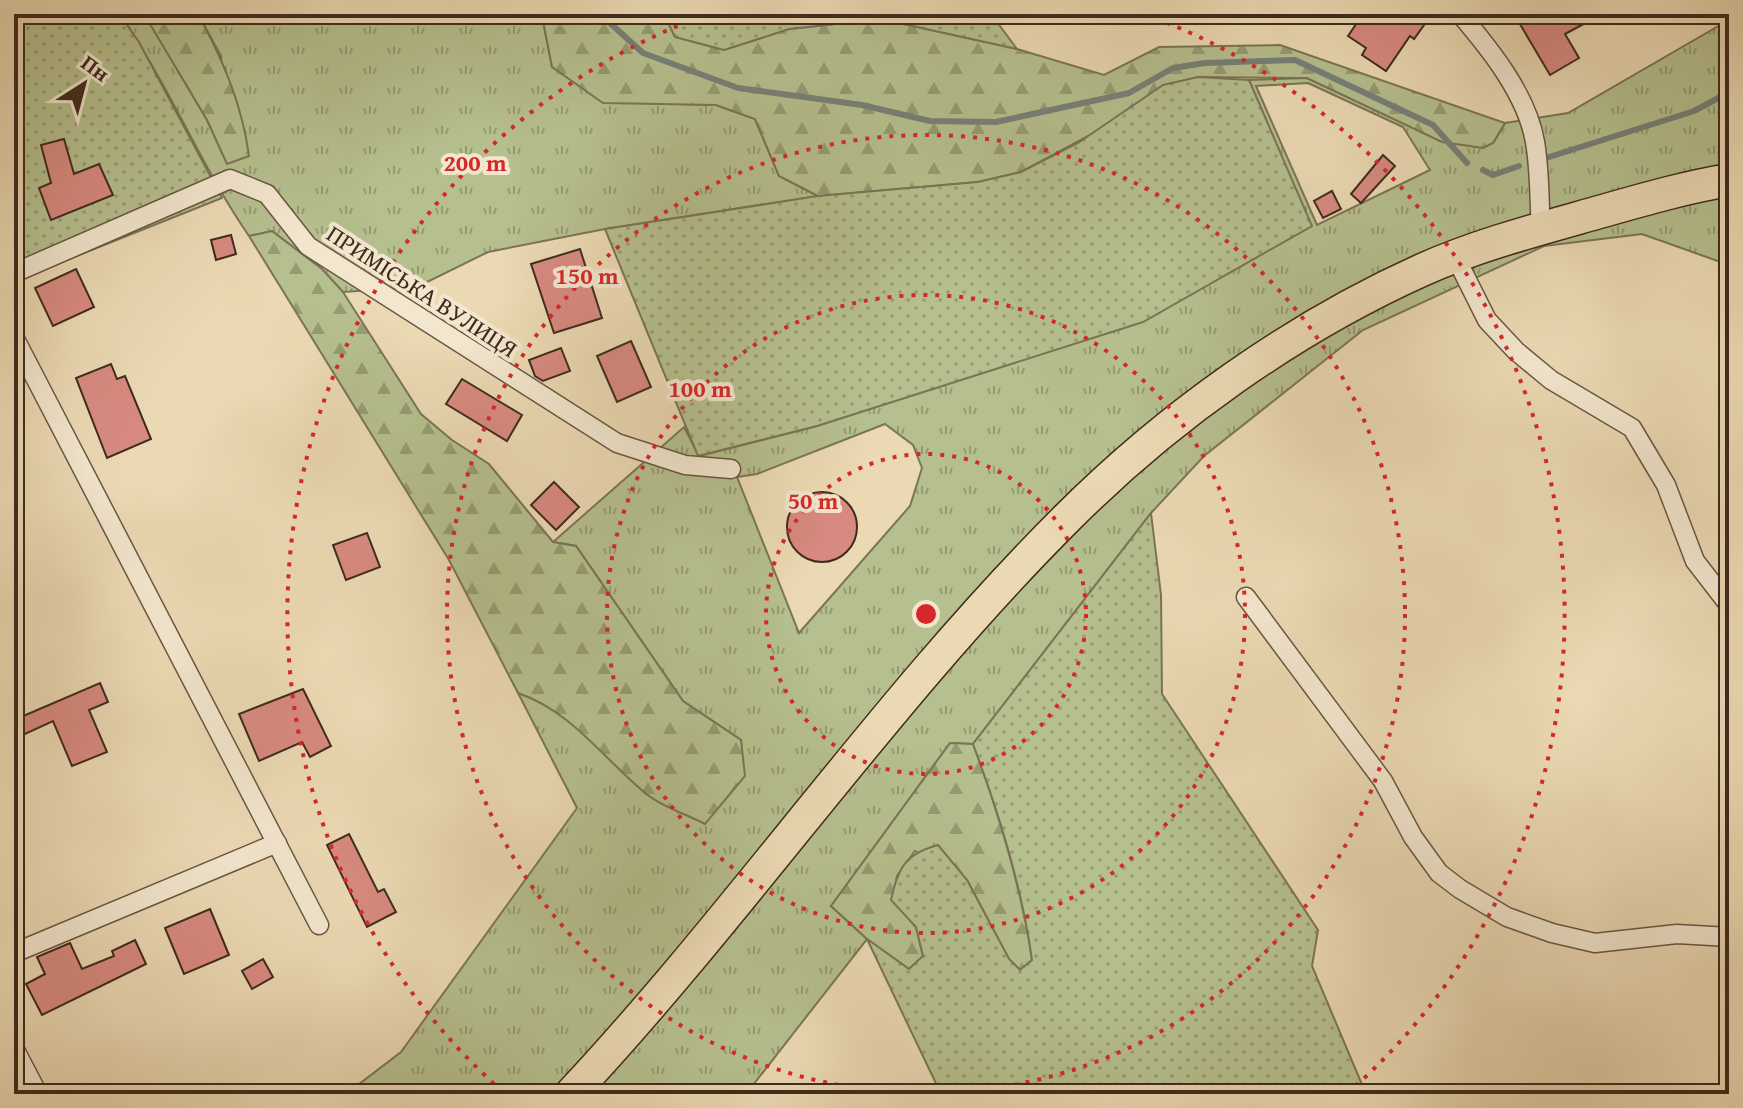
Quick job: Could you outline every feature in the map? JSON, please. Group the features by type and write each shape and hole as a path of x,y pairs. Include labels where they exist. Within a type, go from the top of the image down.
{"highway":[{"path":"571,1094 655,1004 991,598 1069,515 1197,406 1277,351 1410,276 1541,228 1729,180"}],"street":[{"path":"1460,14 1482,40 1520,100 1535,140 1541,228"},
{"name":"ПРИМІСЬКА ВУЛИЦЯ","path":"14,273 230,179 267,194 308,246 617,443 685,465 731,469"},
{"path":"1456,258 1487,320 1516,351 1551,380 1632,428 1666,485 1695,561 1729,605"},
{"path":"14,337 319,925"},
{"path":"1246,597 1383,781 1413,837 1439,873 1460,889 1507,917 1552,933 1595,943 1677,934 1729,937"},
{"path":"14,953 277,843"},
{"path":"14,1048 38,1094"}],"green space":[{"path":"14,14 119,14 139,42 222,198 14,281"},
{"path":"119,14 144,14 149,19 207,120 228,164 221,56 198,14 537,14 543,21 552,67 603,102 716,105 755,119 779,176 818,196 605,229 488,252 417,287 343,292 322,269 272,231 249,236 215,181 154,68"},
{"path":"144,14 198,14 230,83 242,118 249,156 227,164 207,120"},
{"path":"537,14 664,14 675,37 724,50 789,29 881,19 1017,49 1104,75 1159,47 1280,45 1505,123 1493,143 1483,148 1442,142 1307,78 1198,77 1021,172 978,182 818,196 779,176 755,119 716,105 603,103 552,67 543,21"},
{"path":"664,14 991,14 1017,49 881,19 789,29 724,50 675,37"},
{"path":"1729,20 1729,265 1642,234 1544,246 1363,330 1204,456 1151,513 973,744 950,743 831,906 867,939 746,1094 346,1094 401,1052 577,808 518,693 571,723 646,794 741,740 683,701 576,546 553,542 684,427 699,456 817,426 933,388 1311,226 1249,80 1307,78 1388,116 1493,143 1505,123 1568,113","holes":["1308,83 1403,127 1430,170 1317,225 1256,86","885,424 913,445 922,468 910,506 799,633 737,477 757,474"]},
{"path":"1198,77 1249,80 1312,226 1143,322 817,426 698,456 605,229 818,196 978,182 1021,172 1078,143 1163,85"},
{"path":"272,231 322,269 343,292 421,414 452,440 489,464 553,542 576,546 683,701 741,740 745,776 705,824 650,797 570,723 537,701 518,693 449,560 249,236"},
{"path":"1151,513 1161,595 1162,694 1318,930 1312,966 1366,1094 941,1094 867,939 909,969 923,956 916,927 891,900 900,871 910,858 938,845 967,880 1009,959 1020,970 1032,960 1008,850 973,744"},
{"path":"950,743 973,744 1000,823 1022,904 1032,960 1020,970 1009,959 967,880 915,851 897,876 892,900 916,927 923,956 909,969 867,939 831,906"}],"building":[{"path":"1363,14 1432,14 1414,39 1410,36 1386,71 1362,55 1366,48 1348,36"},
{"path":"1514,14 1602,14 1565,34 1579,58 1550,75"},
{"path":"64,139 74,174 99,164 113,195 51,220 39,188 51,183 41,145"},
{"path":"1383,155 1395,166 1361,203 1351,194"},
{"path":"1332,191 1341,209 1323,218 1314,201"},
{"path":"231,235 236,254 216,260 211,240"},
{"path":"580,249 602,318 554,333 531,264"},
{"path":"76,269 94,307 53,326 35,288"},
{"path":"631,341 651,387 617,402 597,356"},
{"path":"561,348 570,371 543,381 535,376 529,360"},
{"path":"111,364 117,379 125,376 151,439 107,458 76,378"},
{"path":"462,379 522,415 507,441 446,404"},
{"path":"554,482 579,507 556,530 531,505"},
{"path":"822,492 841,498 851,508 857,527 851,546 841,556 822,562 803,556 793,546 787,527 793,508 803,498"},
{"path":"367,533 380,567 346,580 333,545"},
{"path":"100,683 108,702 89,710 107,752 72,766 53,721 14,739 14,720"},
{"path":"303,689 331,746 310,757 302,742 259,761 239,714"},
{"path":"349,834 378,892 384,889 396,912 367,927 327,845"},
{"path":"210,909 229,955 184,974 165,928"},
{"path":"135,940 146,964 42,1015 26,984 45,974 37,957 70,943 82,969 114,956 112,951"},
{"path":"263,959 273,977 252,989 242,971"}],"waterway":[{"path":"600,14 643,53 738,88 862,105 930,121 996,122 1129,93 1173,68 1205,63 1295,60 1433,125 1467,163"},
{"path":"1546,158 1694,111 1722,96"},
{"path":"1483,170 1493,175 1519,166"}]}
